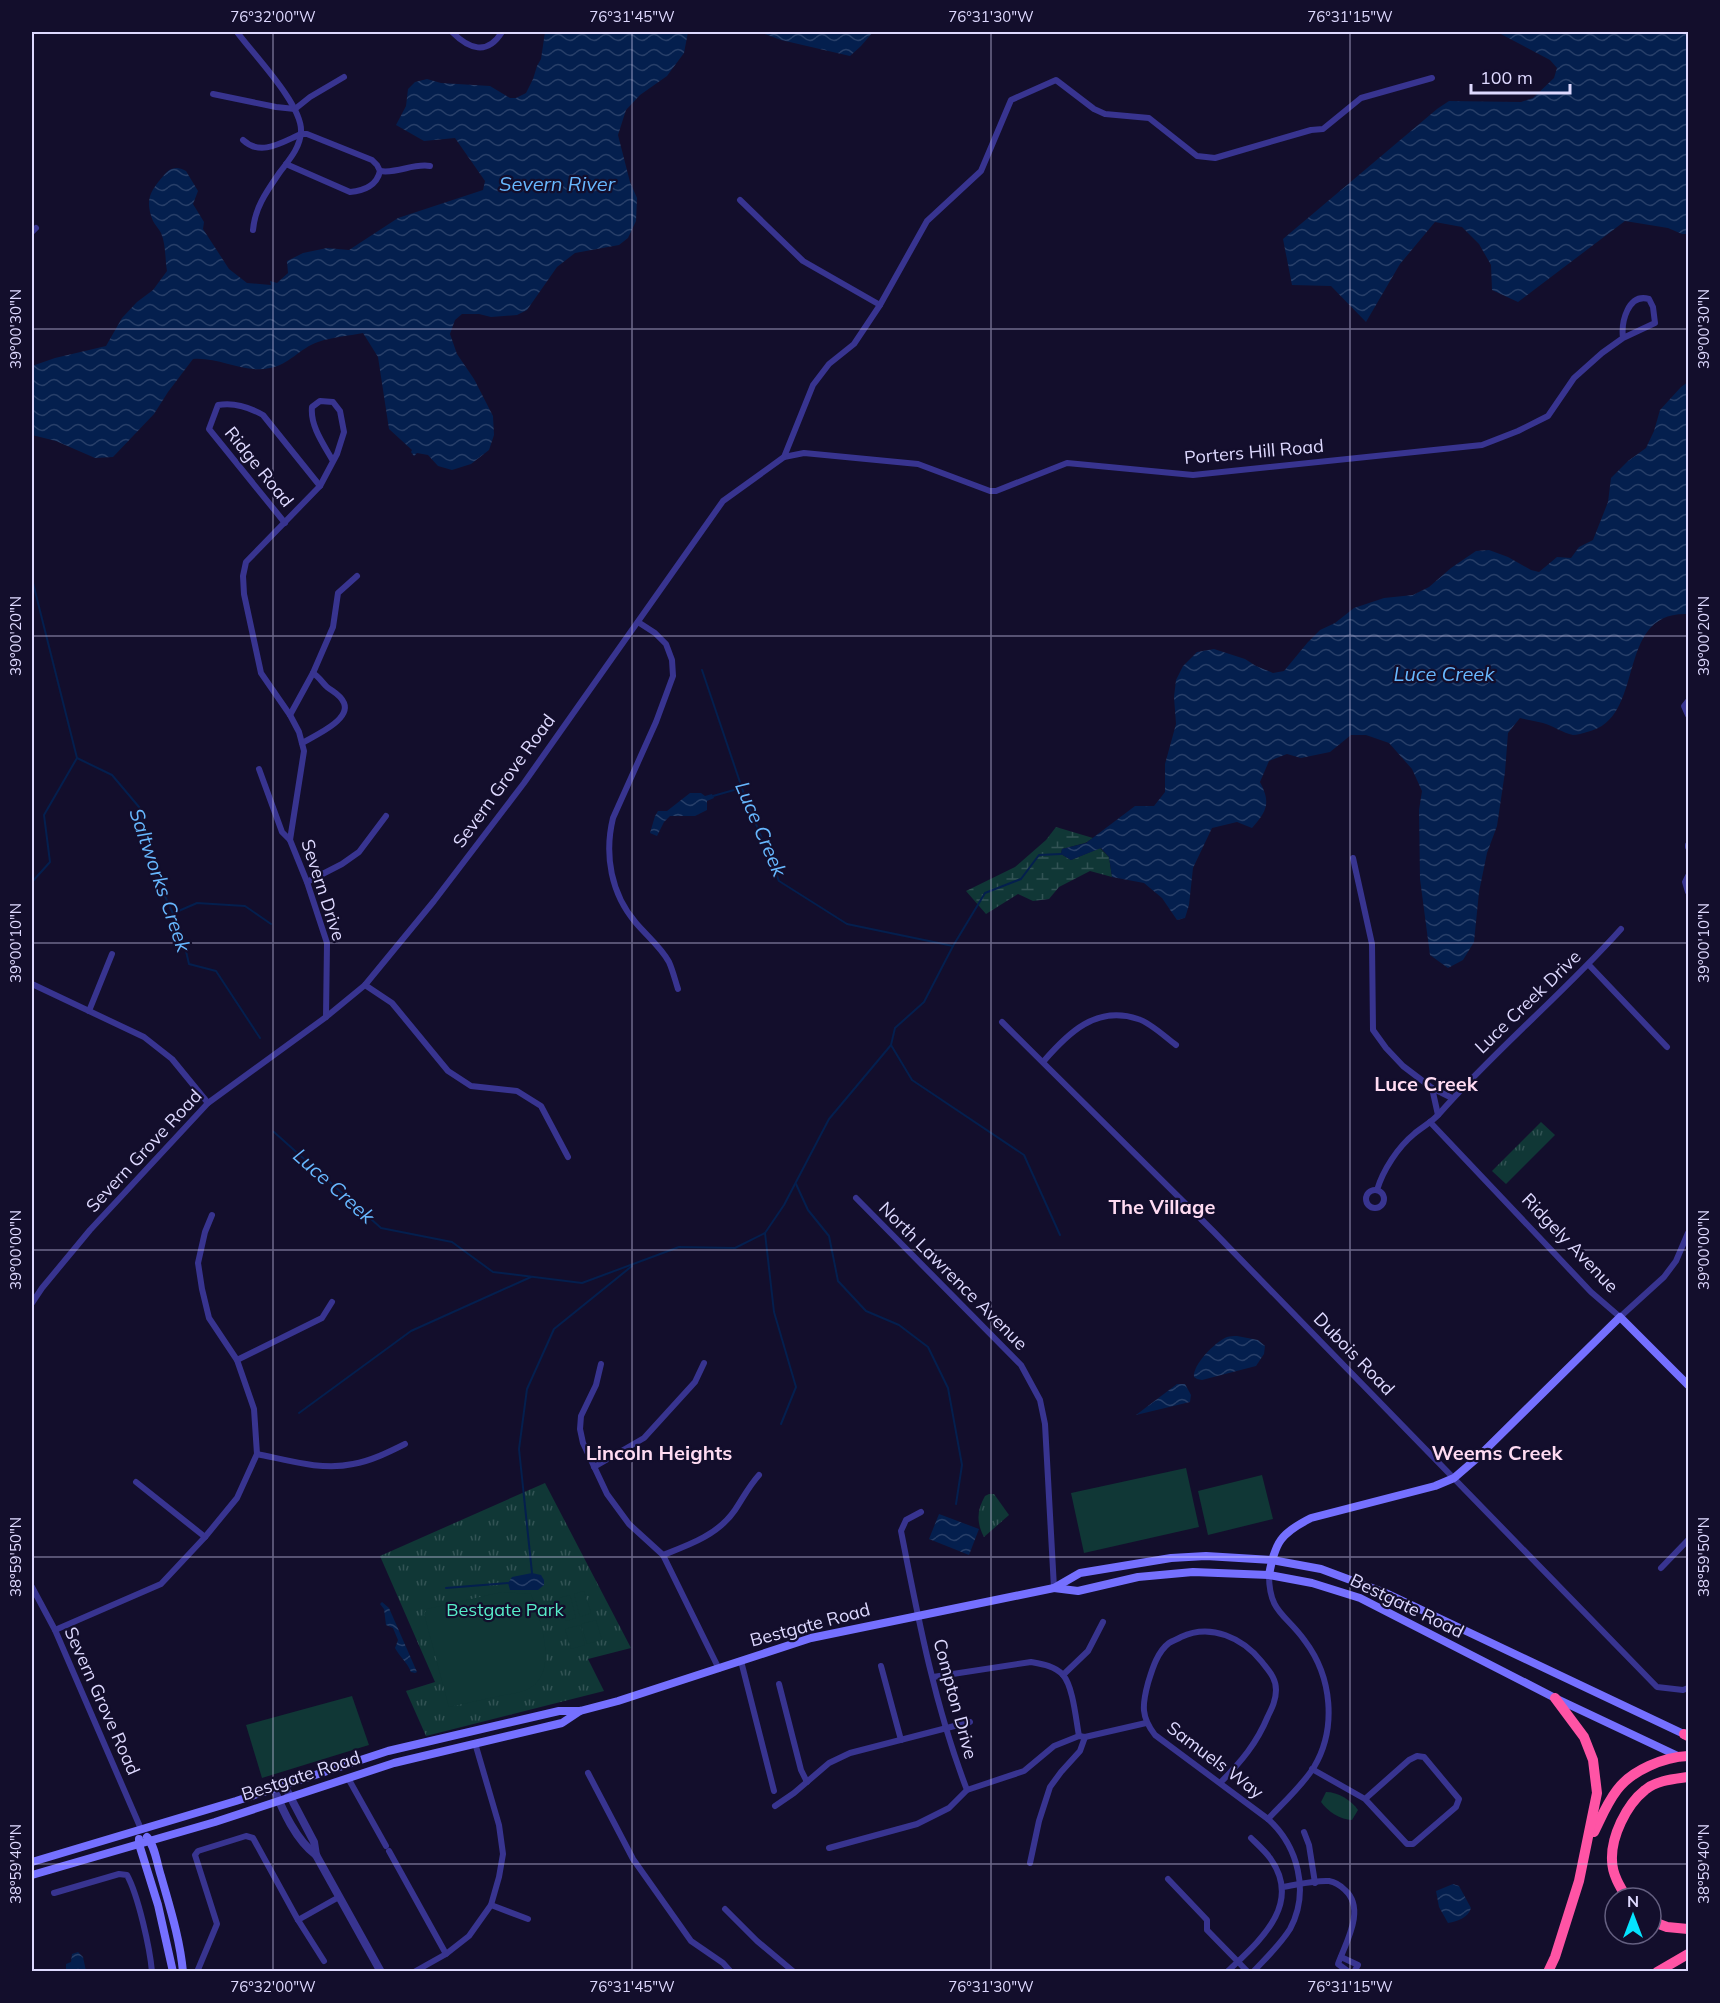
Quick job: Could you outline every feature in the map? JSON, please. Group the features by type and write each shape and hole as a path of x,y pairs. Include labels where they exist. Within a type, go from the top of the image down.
{"highway":[{"path":"1548,1971 1567,1920 1588,1843 1597,1793 1593,1760 1584,1737 1555,1698"},
{"path":"1588,1843 1618,1788 1636,1773 1660,1762 1686,1758"},
{"path":"1620,1886 1615,1876 1612,1859 1619,1824 1630,1806 1645,1790 1665,1780 1689,1777"},
{"path":"1663,1926 1689,1929"},
{"path":"1657,1971 1689,1954"}],"main road":[{"path":"1269,1575 1279,1540 1293,1527 1311,1518 1435,1486 1454,1478 1496,1440 1620,1317"},
{"name":"Ridgely Avenue","path":"1620,1317 1689,1385"},
{"name":"Bestgate Road","path":"1054,1588 1080,1573 1172,1558 1206,1556 1272,1560 1321,1569 1388,1594 1687,1735"},
{"name":"Bestgate Road","path":"32,1862 420,1743 559,1711 580,1711 618,1701 811,1638 1054,1588 1078,1591 1138,1577 1193,1572 1269,1575 1312,1583 1360,1598 1555,1698 1686,1758"},
{"name":"Bestgate Road","path":"32,1875 423,1756 562,1723 580,1711"},
{"path":"420,1743 423,1756"},
{"path":"141,1829 150,1840 179,1939 183,1971"},
{"path":"141,1829 139,1844 158,1905 173,1971"}],"street":[{"path":"237,32 295,109 301,134 296,149 261,200 255,215 253,230"},
{"path":"452,32 471,47 493,43 502,32"},
{"path":"213,94 295,109 310,97 344,77"},
{"path":"784,457 813,385 830,364 854,344 880,305 927,221 981,171 1011,99 1056,80 1094,110 1105,114 1149,118 1197,156 1215,158 1311,130 1323,129 1361,98 1432,78"},
{"path":"243,140 252,147 263,148 301,134 314,135 372,160 380,171 374,184 350,192 286,164"},
{"path":"380,171 390,172 419,165 430,166"},
{"path":"740,200 803,261 880,305"},
{"name":"Porters Hill Road","path":"784,457 804,453 918,464 990,491 996,491 1066,463 1193,476 1482,445 1548,416 1574,378 1602,353 1623,338 1654,323 1653,307 1649,299 1637,299 1629,308 1622,326 1623,338"},
{"name":"Severn Drive","path":"326,1017 327,943 308,882 290,840 297,783 304,751 299,732 290,715 261,673 244,594 243,576 246,562 320,486 333,461 342,443 344,432 340,411 333,402 320,401 312,407 312,413 318,434 333,461"},
{"name":"Ridge Road","path":"285,523 209,429 218,405 227,404 250,408 262,415 320,486"},
{"name":"Severn Grove Road","path":"32,1303 90,1230 208,1103 326,1017 365,985 434,901 517,792 723,501 784,457"},
{"path":"290,715 313,673 333,627 338,593 357,576"},
{"path":"638,622 655,633 666,644 672,660 674,676 613,818 610,829 610,865 618,896 668,961 678,989"},
{"path":"302,743 336,722 343,716 345,708 343,701 336,693 313,673"},
{"path":"1689,701 1684,706 1689,715"},
{"path":"259,769 282,832 290,840"},
{"path":"308,882 359,852 387,816"},
{"path":"1353,858 1372,944 1373,1030 1403,1066 1432,1088 1452,1098"},
{"path":"1689,876 1684,882 1689,892"},
{"name":"Luce Creek Drive","path":"1377,1190 1395,1154 1413,1134 1438,1115 1452,1098 1589,965 1621,929"},
{"path":"89,1011 112,954"},
{"path":"1589,965 1667,1047"},
{"path":"32,984 144,1036 172,1059 208,1103"},
{"path":"365,985 392,1003 448,1071 471,1086 517,1091 541,1106 568,1157"},
{"path":"1043,1062 1073,1030 1106,1016 1140,1019 1176,1045"},
{"name":"Dubois Road","path":"1002,1022 1213,1231 1657,1687 1683,1690 1689,1688"},
{"path":"1432,1088 1438,1115"},
{"name":"Ridgely Avenue","path":"1430,1122 1592,1292 1620,1317"},
{"name":"North Lawrence Avenue","path":"856,1198 1021,1365 1040,1400 1045,1425 1054,1588"},
{"path":"55,1630 161,1584 205,1537 237,1498 257,1454 255,1409 237,1360 209,1318 202,1289 198,1263 205,1232 212,1215"},
{"path":"1620,1317 1664,1277 1676,1261 1689,1233"},
{"path":"237,1360 322,1318 332,1302"},
{"path":"594,1467 644,1438 695,1382 704,1363"},
{"path":"601,1364 596,1385 581,1416 583,1443 607,1494 628,1524 663,1555 719,1669"},
{"path":"257,1454 313,1466 352,1465 405,1444"},
{"path":"663,1555 718,1530 734,1512 747,1488 759,1474"},
{"path":"136,1482 205,1537"},
{"name":"Compton Drive","path":"921,1512 906,1520 901,1531 917,1615 946,1729 967,1790"},
{"path":"1661,1568 1689,1540"},
{"path":"1268,1819 1312,1769 1320,1756 1327,1730 1329,1704 1323,1672 1306,1641 1276,1608 1270,1593 1269,1575"},
{"name":"Severn Grove Road","path":"32,1587 55,1630 141,1829"},
{"path":"1063,1675 1088,1651 1103,1622"},
{"path":"829,1848 917,1824 949,1808 967,1790 1024,1771 1054,1746 1082,1736 1146,1723 1144,1712 1146,1690 1153,1666 1168,1643 1188,1634 1205,1631 1221,1634 1241,1642 1254,1652 1272,1674 1276,1692 1275,1702 1248,1755 1220,1783"},
{"path":"741,1661 774,1791"},
{"path":"933,1677 1031,1662 1048,1665 1063,1675 1069,1687 1082,1736 1080,1751 1050,1787 1039,1821 1030,1863"},
{"path":"881,1666 901,1740"},
{"path":"779,1684 801,1770 807,1782"},
{"path":"775,1806 829,1763 850,1753 970,1722"},
{"name":"Samuels Way","path":"1146,1723 1155,1735 1277,1827 1291,1848 1300,1885"},
{"path":"414,1971 446,1954 469,1936 491,1905 499,1876 503,1854 499,1825 475,1743"},
{"path":"1312,1769 1365,1799 1407,1844 1413,1845 1456,1807 1459,1799 1424,1757 1417,1756 1365,1799"},
{"path":"588,1773 633,1859 685,1932 692,1941 731,1971"},
{"path":"348,1778 446,1954"},
{"path":"284,1785 314,1842 316,1855 381,1971"},
{"path":"274,1789 306,1847 316,1855"},
{"path":"1304,1832 1309,1845 1315,1883"},
{"path":"197,1971 217,1924 195,1856 198,1851 246,1836 253,1838 298,1920 324,1961"},
{"path":"1227,1971 1255,1945 1276,1919 1281,1903 1282,1887 1277,1869 1270,1857 1251,1838"},
{"path":"54,1893 119,1874 127,1875 150,1954 152,1971"},
{"path":"1168,1879 1207,1920 1207,1930 1248,1971"},
{"path":"1282,1887 1330,1881 1351,1895 1355,1916 1338,1964 1348,1971"},
{"path":"1253,1971 1291,1927 1296,1913 1300,1885"},
{"path":"298,1920 339,1897"},
{"path":"491,1905 528,1919"},
{"path":"725,1909 792,1971"},
{"path":"1341,1957 1358,1965 1354,1971"}],"green space":[{"path":"1056,827 1093,838 1085,843 1062,849 1061,854 1071,860 1100,848 1109,857 1112,877 1090,871 1059,887 1049,899 1033,901 1018,894 986,914 966,891 1015,867 1046,840"},
{"path":"1541,1122 1555,1135 1506,1184 1492,1171"},
{"path":"1186,1468 1199,1527 1084,1553 1071,1493"},
{"path":"1262,1475 1273,1519 1208,1535 1198,1491"},
{"name":"Bestgate Park","path":"545,1483 631,1648 588,1659 604,1691 426,1736 406,1691 435,1682 380,1556"},
{"path":"994,1494 1009,1515 984,1537 979,1521 979,1511 985,1496"},
{"path":"584,1591 591,1613 580,1617 574,1594"},
{"path":"502,1592 531,1594 543,1631 545,1660 543,1672 537,1683 526,1690 449,1707 424,1614 427,1609"},
{"path":"570,1595 576,1618 566,1621 559,1598"},
{"path":"596,1620 602,1640 587,1644 581,1624"},
{"path":"580,1625 585,1645 571,1649 565,1629"},
{"path":"352,1696 369,1745 262,1778 246,1725"},
{"path":"1326,1792 1340,1795 1355,1806 1358,1810 1352,1820 1339,1817 1321,1802"}],"water":[{"name":"Severn River","path":"545,32 688,32 684,53 667,76 640,95 626,110 618,135 630,182 637,198 636,221 628,238 619,245 575,253 557,267 527,310 517,315 491,317 462,314 455,320 450,334 457,354 474,379 493,416 494,435 489,450 471,464 452,470 438,466 428,455 417,453 414,456 412,450 389,429 378,357 363,333 318,342 283,364 270,368 251,369 213,360 193,359 154,414 113,457 95,458 56,441 32,435 32,366 106,346 122,318 137,302 153,290 167,271 163,237 153,221 149,201 156,185 169,170 177,168 186,171 198,191 193,204 204,222 203,229 229,269 247,283 271,285 270,281 277,283 288,273 287,261 303,253 327,248 349,250 398,218 483,190 485,181 455,138 424,141 396,125 406,106 408,89 415,82 427,79 441,83 490,86 510,98 516,98 526,93 533,79 541,59"},
{"path":"759,32 873,32 850,56 781,40"},
{"path":"1497,32 1688,32 1688,234 1668,228 1625,221 1518,302 1492,290 1491,265 1479,244 1462,227 1435,222 1400,264 1366,322 1331,286 1292,285 1283,239 1437,109 1449,101 1521,102 1533,98 1554,78 1557,68 1550,60"},
{"name":"Luce Creek","path":"1688,382 1688,614 1665,618 1649,629 1639,647 1618,708 1606,723 1587,732 1573,735 1543,723 1520,718 1508,733 1497,826 1487,853 1479,892 1474,942 1463,960 1448,968 1430,955 1420,879 1419,810 1422,791 1412,769 1389,743 1366,735 1351,735 1330,752 1301,758 1287,754 1269,761 1260,782 1266,796 1264,812 1252,828 1237,822 1212,828 1193,868 1189,905 1185,918 1177,920 1162,898 1144,883 1112,877 1109,857 1101,848 1071,860 1061,854 1062,849 1086,843 1135,806 1154,806 1165,792 1165,764 1176,724 1174,697 1176,680 1183,666 1197,652 1214,649 1245,659 1273,673 1284,671 1320,630 1335,623 1354,608 1384,598 1413,595 1429,587 1476,551 1489,550 1539,572 1557,557 1571,558 1579,547 1593,540 1608,502 1611,478 1628,461 1646,448 1660,410"},
{"path":"690,793 701,793 705,796 712,794 714,798 707,801 707,810 695,816 670,816 657,836 650,833 658,811 667,811"},
{"path":"1237,1336 1258,1340 1265,1346 1264,1354 1256,1366 1202,1380 1194,1377 1197,1366 1211,1348 1222,1339"},
{"path":"1177,1384 1185,1384 1191,1395 1190,1402 1136,1415"},
{"path":"939,1514 979,1529 969,1555 929,1539"},
{"path":"532,1573 541,1575 544,1580 544,1585 538,1590 510,1590 508,1583 512,1577"},
{"path":"382,1602 389,1608 417,1672 415,1673 411,1672 395,1648 398,1640 393,1628 386,1625 384,1609 380,1604"},
{"path":"1453,1884 1459,1886 1471,1908 1465,1917 1448,1923 1439,1907 1436,1891"},
{"path":"78,1952 83,1957 86,1971 66,1971 66,1964 71,1962 72,1954"}],"waterway":[{"name":"Saltworks Creek","path":"32,579 77,758 112,775 139,807 156,876 182,934 189,964 216,971 260,1038"},
{"name":"Luce Creek","path":"702,670 745,797 779,881 847,924 953,946"},
{"path":"32,882 50,862 44,815 77,758"},
{"path":"713,796 741,788"},
{"name":"Luce Creek","path":"274,1132 381,1228 452,1242 493,1272 582,1283 679,1247 735,1248 765,1233 784,1205 829,1119 891,1045 895,1028 924,1002 953,946 985,893 1021,879 1039,855 1061,854"},
{"path":"174,913 197,903 245,906 271,924"},
{"path":"891,1045 912,1080 1024,1155 1060,1235"},
{"name":"Luce Creek","path":"796,1184 808,1210 829,1236 838,1281 866,1311 899,1325 928,1347 948,1388 962,1465 956,1504"},
{"path":"765,1233 774,1312 796,1387 781,1424"},
{"name":"Luce Creek","path":"532,1573 519,1449 527,1389 554,1329 632,1266"},
{"path":"299,1413 411,1331 531,1277"},
{"path":"446,1588 508,1583"}],"district":[{"name":"Luce Creek","path":"1426,1084"},
{"name":"The Village","path":"1162,1207"},
{"name":"Lincoln Heights","path":"659,1453"},
{"name":"Weems Creek","path":"1497,1453"}]}
